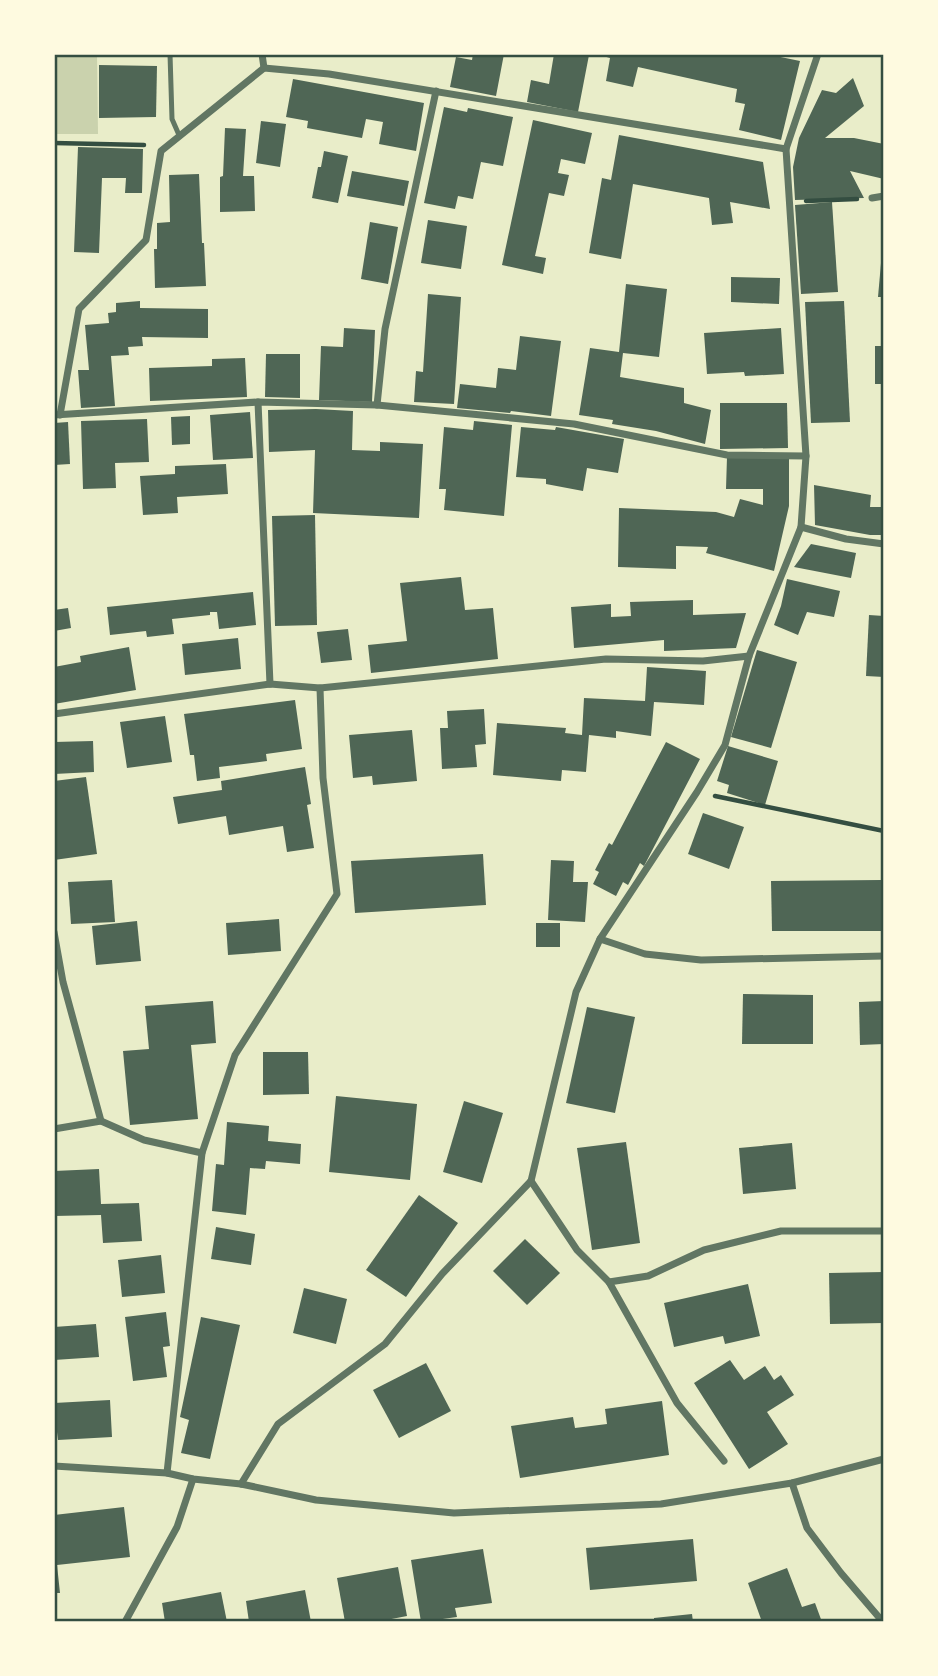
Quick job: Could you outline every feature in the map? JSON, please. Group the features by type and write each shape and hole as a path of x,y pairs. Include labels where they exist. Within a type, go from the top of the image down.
{"street":[{"path":"262,54 264,68"},
{"path":"241,1484 278,1424 385,1344 442,1274 531,1181 576,992 600,939 725,745 749,656 801,527 806,456 786,149 818,54"},
{"path":"786,149 329,74 264,68 161,151 146,240 79,309 57,415 258,402 377,405 574,424 727,455 806,456"},
{"path":"377,405 385,329 436,91"},
{"path":"872,198 884,196"},
{"path":"258,402 270,684"},
{"path":"801,527 846,539 884,544"},
{"path":"54,714 270,684 320,688 606,659 703,661 749,656"},
{"path":"167,1473 202,1153 234,1055 337,894 323,778 320,688"},
{"path":"54,932 63,982 101,1121"},
{"path":"600,939 645,954 701,960 884,956"},
{"path":"54,1129 101,1121 144,1140 202,1153"},
{"path":"531,1181 576,1250 609,1282 677,1403 724,1461"},
{"path":"609,1282 648,1276 704,1250 781,1231 884,1231"},
{"path":"54,1465 167,1473 193,1479 241,1484 316,1500 454,1513 661,1504 792,1483 884,1459"},
{"path":"125,1622 177,1527 193,1479"},
{"path":"792,1483 807,1528 883,1622"}],"lane":[{"path":"170,54 172,119 179,135"}],"path":[{"path":"54,143 151,145 161,151"},
{"path":"788,202 872,198"},
{"path":"697,792 884,831"}],"green space":[{"path":"54,54 97,54 98,134 54,134"}],"building":[{"path":"473,54 504,54 496,96 450,87 456,57 472,60"},
{"path":"554,54 589,55 578,112 527,102 531,80 549,84"},
{"path":"596,54 766,54 800,61 781,140 739,130 745,104 735,102 737,89 638,67 633,87 606,81 610,58"},
{"path":"99,65 157,66 156,117 99,118"},
{"path":"853,78 864,106 825,138 854,138 884,144 884,179 850,171 864,198 795,200 793,167 799,138 822,90 836,93"},
{"path":"293,79 424,103 416,151 379,144 383,122 366,119 362,138 307,128 308,121 286,117"},
{"path":"444,107 467,112 468,108 513,117 503,166 481,162 473,199 458,196 455,209 424,203"},
{"path":"533,120 592,133 585,164 561,159 558,173 569,175 564,196 549,193 535,256 546,258 543,274 502,265"},
{"path":"261,121 286,124 280,167 256,163"},
{"path":"225,128 246,129 243,176 254,176 255,211 220,212"},
{"path":"619,135 763,162 770,209 730,202 733,223 712,225 709,198 633,184 621,259 589,253 602,178 611,180"},
{"path":"78,147 143,149 142,193 125,193 126,178 102,178 99,253 74,252"},
{"path":"324,151 348,156 338,203 312,198"},
{"path":"352,171 409,181 404,206 347,196"},
{"path":"199,174 206,286 155,288 154,249 157,249 157,223 170,222 169,175"},
{"path":"832,202 838,292 801,294 795,205"},
{"path":"428,220 467,226 461,269 421,263"},
{"path":"370,222 398,227 388,284 361,279"},
{"path":"881,263 884,263 884,297 878,297"},
{"path":"731,277 780,278 779,304 731,302"},
{"path":"626,284 667,289 659,357 623,353 620,377 684,388 684,403 711,410 705,444 656,431 612,424 613,420 579,415 590,348 619,352"},
{"path":"428,294 461,297 454,404 414,402 416,371 423,372"},
{"path":"140,301 140,308 208,309 208,338 142,337 143,346 128,347 129,355 111,356 115,406 81,408 78,370 89,370 85,325 109,323 108,313 116,312 116,303"},
{"path":"844,301 850,422 811,423 805,302"},
{"path":"344,328 375,330 372,402 319,400 321,346 343,347"},
{"path":"781,328 784,374 707,374 704,333"},
{"path":"520,336 561,341 551,416 457,408 460,384 496,388 498,368 516,370"},
{"path":"875,346 884,346 884,384 875,384"},
{"path":"266,354 300,354 300,398 265,397"},
{"path":"245,358 247,397 150,401 149,368 212,366 212,359"},
{"path":"720,403 787,403 788,448 720,449"},
{"path":"268,410 353,411 352,450 380,451 380,442 423,444 419,518 313,513 315,450 269,452"},
{"path":"250,412 253,458 213,460 210,415"},
{"path":"190,416 190,444 172,445 171,417"},
{"path":"147,419 149,462 115,463 116,488 83,489 81,421"},
{"path":"474,421 512,425 504,516 444,510 446,489 439,489 444,427 473,430"},
{"path":"68,422 70,464 54,465 54,423"},
{"path":"521,427 555,430 556,427 624,439 618,473 587,468 583,491 546,484 546,479 516,477"},
{"path":"727,457 789,458 789,506 774,571 706,553 708,547 676,546 676,569 618,567 619,508 716,512 734,517 740,499 763,505 763,489 726,489"},
{"path":"226,464 228,494 177,497 178,513 143,515 140,476 175,474 175,466"},
{"path":"814,485 871,495 870,507 884,507 884,535 815,525"},
{"path":"315,515 317,625 275,626 272,516"},
{"path":"811,544 856,553 851,578 794,567"},
{"path":"461,577 465,610 493,608 498,659 371,673 368,645 407,641 400,583"},
{"path":"787,579 840,591 834,617 807,612 798,635 774,625"},
{"path":"253,592 256,625 219,629 217,612 210,612 210,615 172,619 174,634 147,637 146,631 110,635 107,607"},
{"path":"693,600 693,615 746,613 736,648 664,651 664,640 574,648 571,607 611,604 611,617 631,616 630,602"},
{"path":"68,608 71,628 54,631 54,610"},
{"path":"869,615 884,616 884,677 866,676"},
{"path":"348,629 352,660 321,663 317,632"},
{"path":"238,638 241,669 185,675 182,644"},
{"path":"129,647 136,690 54,704 54,667 81,662 80,656"},
{"path":"757,650 797,662 771,748 731,737"},
{"path":"647,667 706,671 704,705 654,702 651,736 616,731 616,738 589,735 586,772 562,770 561,781 493,775 497,723 566,728 565,733 582,735 584,698 645,701"},
{"path":"295,700 302,749 266,754 267,761 219,767 220,778 197,781 184,714"},
{"path":"484,709 486,744 475,745 477,767 442,769 440,728 448,728 447,711"},
{"path":"165,716 172,762 127,768 120,722"},
{"path":"412,730 417,781 373,785 372,776 353,778 349,735"},
{"path":"93,741 94,772 54,774 54,742"},
{"path":"666,742 700,759 644,866 640,863 628,885 623,882 616,896 593,884 599,872 595,870 609,843 612,845"},
{"path":"728,746 778,761 765,805 727,793 729,785 717,781"},
{"path":"305,767 311,804 307,805 314,848 287,852 283,826 229,835 226,816 178,824 173,797 222,790 221,781"},
{"path":"86,777 97,854 54,860 54,781"},
{"path":"703,813 744,827 729,869 688,854"},
{"path":"483,854 486,905 355,913 351,861"},
{"path":"551,860 574,861 573,882 588,882 585,922 548,920"},
{"path":"112,880 115,922 71,924 68,882"},
{"path":"881,880 881,931 772,931 771,881"},
{"path":"279,919 281,951 228,955 226,923"},
{"path":"137,921 141,961 96,965 92,926"},
{"path":"536,923 560,923 560,947 536,947"},
{"path":"743,994 813,995 813,1044 742,1044"},
{"path":"213,1001 216,1043 191,1045 198,1119 130,1125 123,1051 149,1049 145,1006"},
{"path":"884,1001 884,1044 860,1045 859,1002"},
{"path":"587,1007 635,1017 615,1113 566,1103"},
{"path":"263,1052 308,1052 309,1094 263,1095"},
{"path":"336,1096 417,1104 410,1180 329,1172"},
{"path":"464,1101 503,1113 482,1183 443,1172"},
{"path":"227,1122 269,1126 268,1141 301,1144 300,1164 266,1161 265,1169 250,1168 246,1215 212,1211 216,1164 224,1165"},
{"path":"626,1142 640,1243 592,1250 577,1148"},
{"path":"792,1143 796,1189 743,1194 739,1148"},
{"path":"99,1169 101,1204 139,1203 142,1241 103,1243 101,1215 54,1216 54,1171"},
{"path":"419,1195 458,1223 406,1297 366,1270"},
{"path":"216,1227 255,1234 251,1265 211,1259"},
{"path":"525,1239 560,1273 527,1305 493,1271"},
{"path":"161,1255 165,1293 122,1297 118,1260"},
{"path":"884,1272 884,1323 830,1324 829,1273"},
{"path":"748,1284 760,1336 725,1344 723,1336 674,1347 664,1303"},
{"path":"304,1288 347,1299 336,1344 293,1333"},
{"path":"166,1312 170,1346 163,1347 167,1377 133,1381 125,1317"},
{"path":"201,1317 240,1325 210,1459 181,1453 189,1420 180,1417"},
{"path":"96,1324 99,1357 54,1360 54,1327"},
{"path":"730,1360 744,1380 765,1366 774,1380 781,1375 794,1395 767,1412 788,1444 749,1469 694,1383"},
{"path":"426,1363 451,1411 399,1438 373,1390"},
{"path":"110,1400 112,1437 58,1440 57,1432 54,1432 54,1403"},
{"path":"662,1401 669,1455 520,1478 511,1426 573,1417 575,1428 607,1424 605,1409"},
{"path":"124,1507 130,1557 57,1565 60,1593 54,1593 54,1515"},
{"path":"693,1539 697,1581 590,1590 586,1548"},
{"path":"483,1549 492,1603 455,1608 457,1617 421,1622 411,1560"},
{"path":"398,1567 407,1616 376,1622 345,1622 337,1578"},
{"path":"787,1568 802,1607 815,1603 822,1622 762,1622 748,1583"},
{"path":"305,1590 311,1622 249,1622 246,1601"},
{"path":"221,1592 227,1622 165,1622 162,1603"},
{"path":"692,1614 693,1622 654,1622 654,1618"}]}
